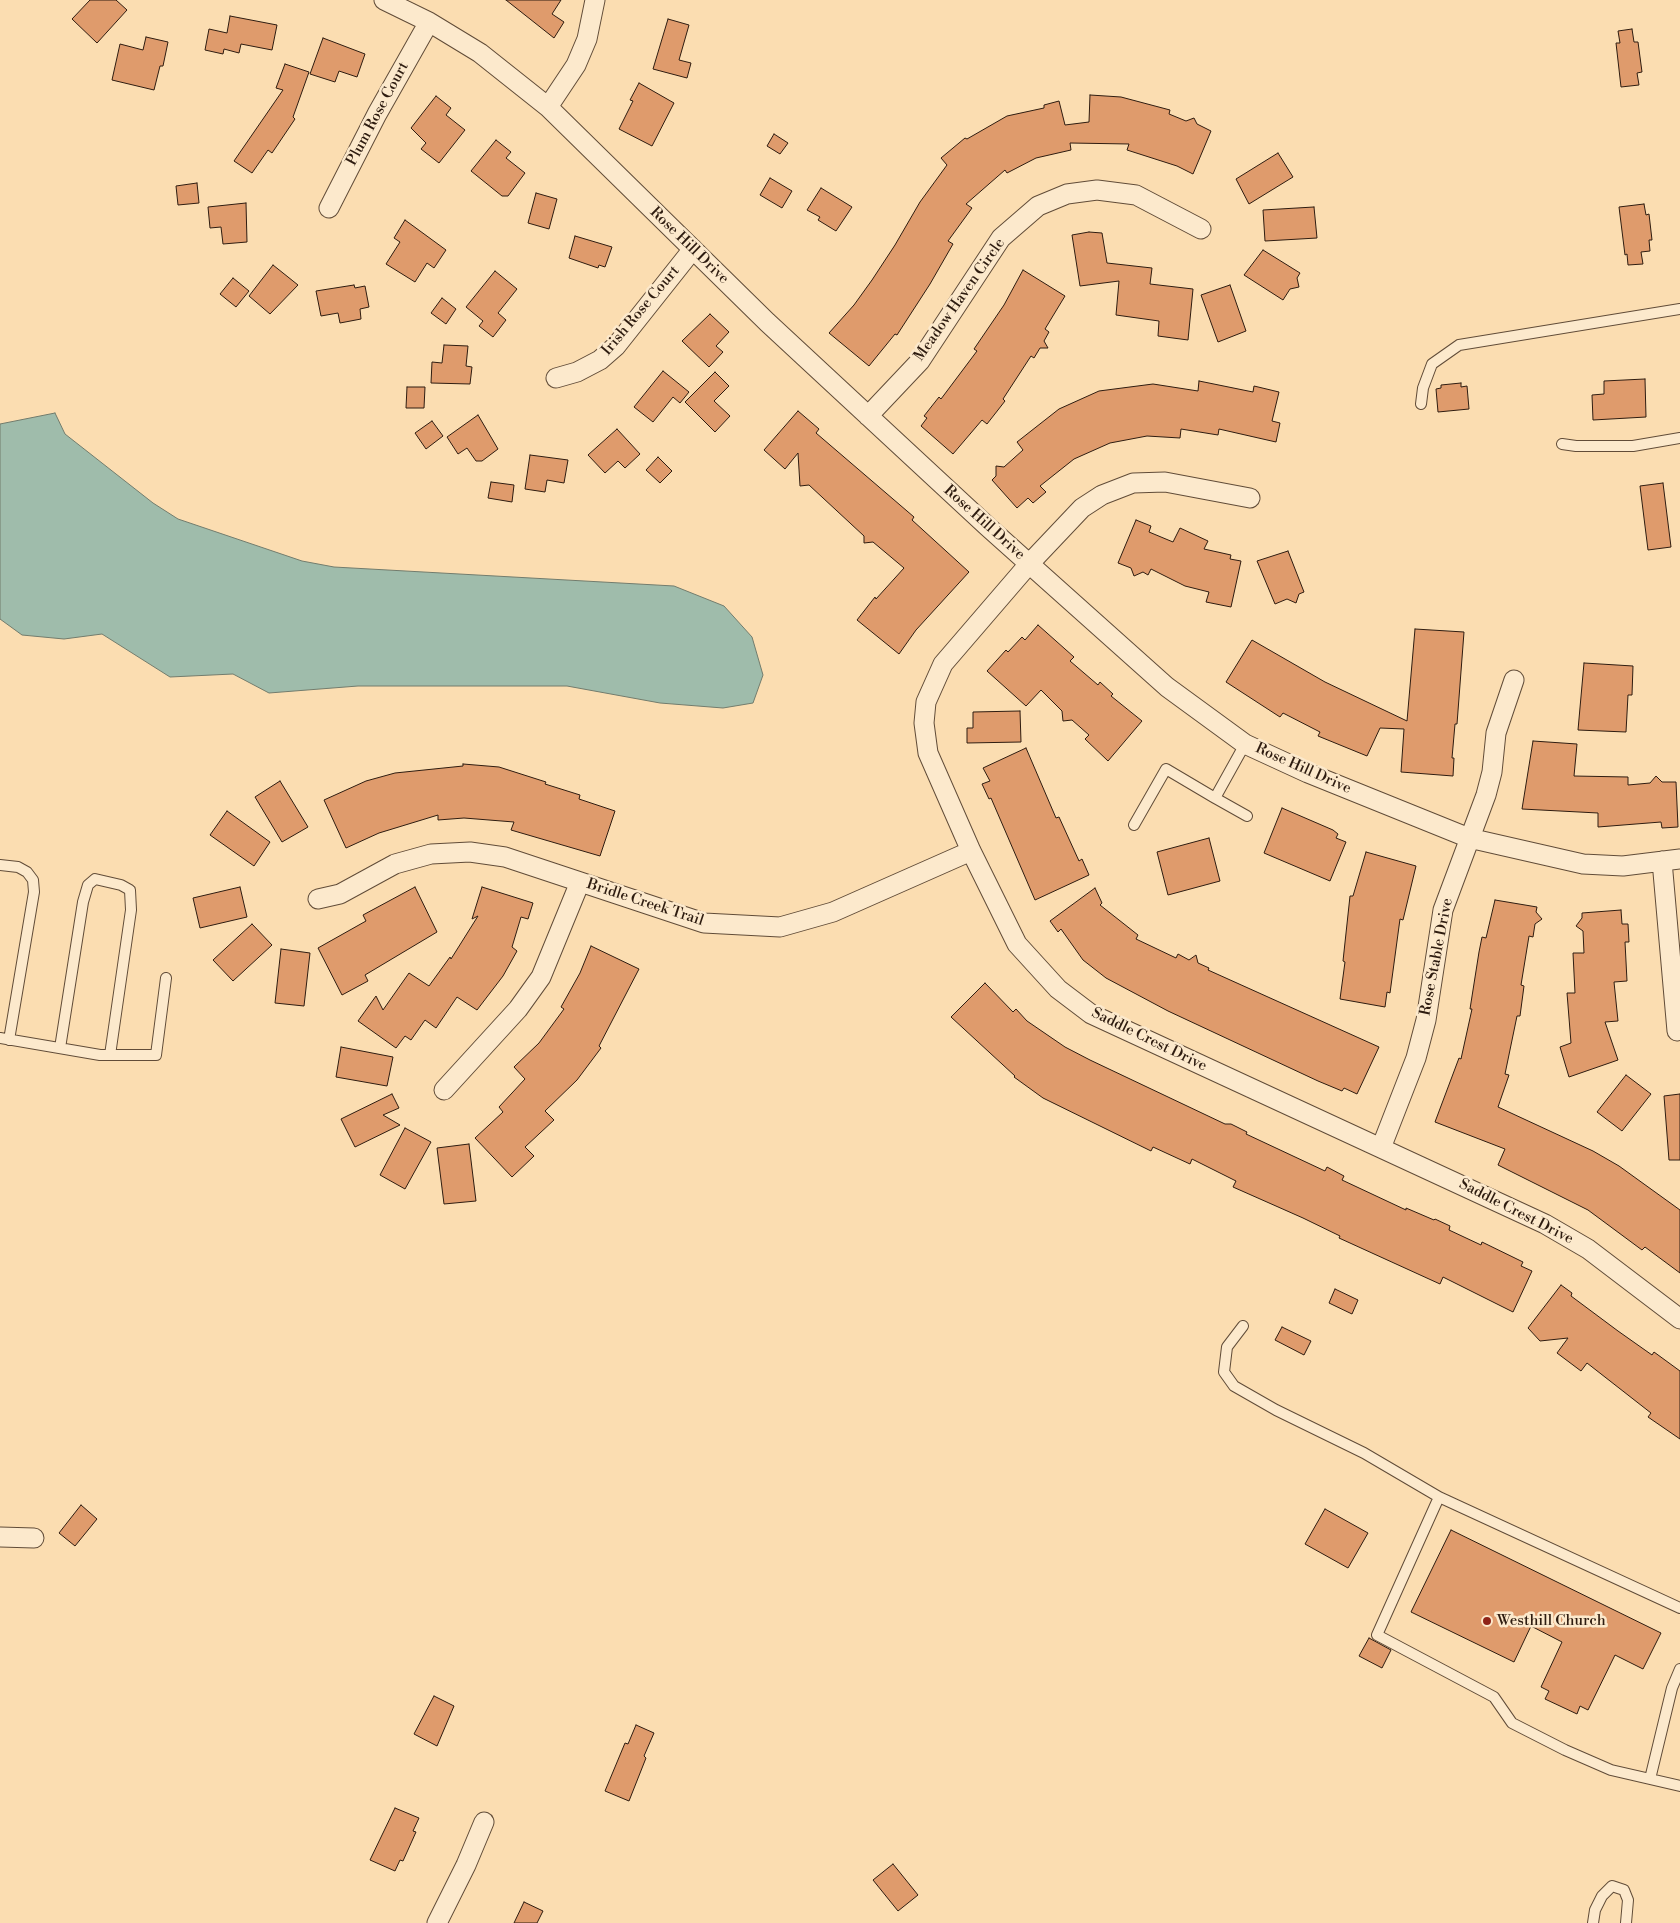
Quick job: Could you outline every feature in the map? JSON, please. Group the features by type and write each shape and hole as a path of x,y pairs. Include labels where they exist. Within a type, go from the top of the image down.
{"street":[{"name":"Rose Hill Drive","path":"384,0 429,22 480,53 548,108 767,322 1028,564 1167,687 1245,744 1308,773 1468,838 1583,864 1622,866 1671,860"},
{"path":"548,108 576,65 587,39 595,0"},
{"name":"Plum Rose Court","path":"329,208 377,114 429,22"},
{"name":"Meadow Haven Circle","path":"868,416 920,360 1001,238 1038,206 1067,194 1097,190 1136,195 1201,229"},
{"name":"Irish Rose Court","path":"556,378 577,372 600,360 616,346 693,248"},
{"name":"Saddle Crest Drive","path":"1250,498 1165,482 1133,483 1102,495 1082,508 1028,564 943,664 926,702 924,723 928,754 971,851 1016,944 1058,989 1091,1014 1545,1224 1588,1250 1680,1319"},
{"name":"Rose Stable Drive","path":"1381,1148 1416,1058 1426,1020 1444,910 1468,838 1486,795 1492,772 1496,733 1514,680"},
{"name":"Bridle Creek Trail","path":"318,899 340,894 395,864 431,854 470,852 505,857 704,923 780,927 834,912 971,851"},
{"path":"1671,860 1678,1032"},
{"path":"444,1090 518,1009 541,977 580,882"},
{"path":"0,1537 34,1538"},
{"path":"437,1923 466,1865 484,1822"}],"lane":[{"path":"1421,404 1423,388 1432,364 1459,345 1680,309"},
{"path":"1562,444 1576,446 1633,446 1680,438"},
{"path":"1215,798 1245,744"},
{"path":"1134,825 1166,769 1247,816"},
{"path":"0,865 18,867 27,872 33,880 34,892 4,1039 110,1055 156,1055 166,978"},
{"path":"60,1048 83,902 88,885 95,879 120,885 130,890 130,910 110,1055"},
{"path":"1243,1326 1227,1347 1224,1372 1234,1386 1276,1410 1364,1453 1440,1497 1680,1608"},
{"path":"1440,1497 1377,1635 1494,1697 1512,1723 1565,1750 1612,1770 1680,1786"},
{"path":"1650,1779 1670,1696 1680,1669"},
{"path":"1593,1923 1595,1910 1602,1896 1612,1886 1624,1890 1628,1900 1626,1923"}],"shaded area":[{"path":"55,413 65,434 153,503 178,519 302,561 334,567 674,586 724,606 752,637 763,675 753,703 723,708 660,703 567,686 358,686 269,693 233,674 170,677 102,634 64,639 22,635 0,619 0,424"}],"building":[{"path":"90,0 116,0 127,10 97,43 72,19"},
{"path":"506,0 561,0 552,14 564,22 554,38"},
{"path":"230,16 277,25 272,50 241,44 239,53 224,49 223,54 205,50 209,29 227,33"},
{"path":"668,19 689,25 679,60 691,63 687,78 653,69"},
{"path":"1632,29 1634,42 1638,42 1642,72 1637,73 1639,85 1621,87 1616,43 1620,43 1618,31"},
{"path":"146,37 168,42 163,66 160,66 154,90 112,80 120,44 143,50"},
{"path":"323,38 365,54 357,77 339,71 335,82 310,74"},
{"path":"285,64 309,72 293,117 295,119 272,153 268,150 252,173 234,161 283,90 276,88"},
{"path":"639,83 674,103 652,146 619,129 633,101 630,100"},
{"path":"1090,95 1121,97 1170,110 1169,114 1186,121 1194,118 1197,124 1211,131 1193,174 1177,166 1127,150 1129,144 1070,143 1071,150 1036,158 1007,173 1005,170 966,204 972,208 948,241 953,244 930,284 897,335 895,334 869,366 829,333 854,305 872,280 920,202 947,165 941,158 965,138 967,139 1007,116 1044,108 1044,105 1059,101 1065,125 1089,122"},
{"path":"436,96 451,108 446,115 465,130 439,163 421,149 426,143 411,128"},
{"path":"774,134 788,143 780,154 767,146"},
{"path":"496,140 511,152 506,158 525,173 508,196 502,196 471,171"},
{"path":"1278,153 1293,177 1249,204 1236,179"},
{"path":"770,178 792,191 782,208 760,195"},
{"path":"197,183 199,203 178,205 176,186"},
{"path":"821,188 852,207 836,231 818,220 820,217 807,210"},
{"path":"536,193 557,199 549,229 528,223"},
{"path":"246,203 247,242 223,244 221,227 210,228 208,207"},
{"path":"1644,204 1646,215 1649,214 1652,240 1649,240 1650,251 1641,252 1643,264 1628,265 1619,207"},
{"path":"1314,207 1317,238 1265,241 1263,210"},
{"path":"405,220 446,250 434,268 427,263 415,282 386,264 400,242 394,238"},
{"path":"1089,232 1102,233 1107,263 1152,268 1150,284 1193,289 1188,340 1158,336 1159,321 1116,315 1119,281 1080,286 1072,235"},
{"path":"575,236 612,247 605,267 599,265 598,268 569,258"},
{"path":"1263,250 1300,273 1297,278 1299,287 1290,289 1283,300 1244,275"},
{"path":"273,265 298,285 270,314 249,296"},
{"path":"1023,270 1065,296 1045,329 1049,332 1044,341 1048,348 1040,348 1034,358 1031,356 1003,399 1005,401 987,424 982,420 953,454 921,426 927,418 924,416 939,397 941,399 977,351 974,349 1004,305"},
{"path":"495,271 517,289 498,313 506,320 493,337 479,326 483,321 466,307"},
{"path":"233,278 249,291 236,307 220,294"},
{"path":"354,285 355,288 365,286 369,307 360,309 361,319 340,323 338,313 321,316 316,291"},
{"path":"1230,285 1246,331 1218,342 1201,295"},
{"path":"442,298 456,309 446,324 431,313"},
{"path":"710,314 729,332 716,346 723,352 709,367 682,341"},
{"path":"444,345 468,346 466,366 472,367 470,384 431,383 432,362 442,363"},
{"path":"663,371 689,392 680,403 673,397 653,422 634,407"},
{"path":"715,372 729,386 714,401 730,416 715,432 685,402"},
{"path":"1645,379 1646,417 1593,420 1592,395 1604,394 1604,381"},
{"path":"1199,381 1253,392 1254,386 1279,392 1272,421 1280,423 1276,442 1219,429 1218,435 1181,429 1180,438 1147,436 1110,443 1074,459 1040,486 1046,492 1033,503 1028,498 1017,508 992,480 996,476 996,466 1004,467 1023,450 1017,442 1059,409 1099,391 1153,384 1198,391"},
{"path":"1461,383 1461,387 1467,386 1469,409 1438,412 1436,389 1441,388 1441,385"},
{"path":"407,387 425,387 424,408 406,408"},
{"path":"798,411 819,429 816,433 914,517 912,520 969,572 916,630 899,654 857,620 875,597 876,599 904,568 873,542 864,543 864,536 809,485 800,486 798,453 785,469 764,450"},
{"path":"478,415 498,449 482,461 476,461 467,448 458,454 447,437"},
{"path":"432,421 443,436 426,449 415,433"},
{"path":"617,429 640,454 625,468 618,461 605,473 588,455"},
{"path":"530,455 568,460 564,483 547,480 545,492 525,489"},
{"path":"658,457 672,471 660,483 646,470"},
{"path":"491,482 514,485 512,502 488,498"},
{"path":"1663,483 1671,547 1648,550 1640,486"},
{"path":"1136,520 1151,526 1149,532 1173,542 1180,528 1208,541 1204,549 1231,555 1230,559 1241,561 1231,607 1206,602 1209,592 1185,586 1151,569 1148,575 1143,572 1134,576 1131,568 1118,563"},
{"path":"1288,551 1304,592 1299,594 1296,603 1287,599 1275,604 1257,561"},
{"path":"1038,625 1074,657 1070,661 1098,685 1100,682 1113,694 1111,696 1142,721 1108,761 1085,739 1089,735 1072,720 1063,721 1062,711 1041,690 1026,706 987,671 1006,650 1008,652 1022,637 1025,640"},
{"path":"1415,629 1464,632 1457,724 1455,724 1452,758 1454,758 1453,776 1401,772 1404,729 1380,728 1367,756 1318,736 1320,732 1283,713 1280,717 1226,682 1252,640 1325,682 1407,721"},
{"path":"1584,663 1633,666 1632,695 1628,695 1626,732 1578,730"},
{"path":"1020,711 1021,742 967,743 967,728 973,728 973,712"},
{"path":"1533,741 1577,744 1574,776 1628,777 1628,785 1650,783 1656,776 1662,782 1676,782 1678,827 1662,828 1661,822 1598,827 1598,813 1522,809"},
{"path":"1026,748 1056,818 1059,817 1079,861 1082,859 1089,875 1035,900 991,798 989,799 982,784 990,781 983,768"},
{"path":"463,764 499,767 546,782 545,784 580,795 579,799 615,811 600,856 511,830 514,822 464,818 438,820 438,815 379,833 346,848 324,800 366,781 395,773 463,766"},
{"path":"280,781 308,827 282,842 255,797"},
{"path":"1282,808 1333,830 1338,834 1336,838 1346,842 1330,881 1264,853"},
{"path":"227,811 270,842 254,866 210,835"},
{"path":"1209,838 1220,881 1168,895 1157,852"},
{"path":"1366,852 1416,866 1403,920 1400,919 1390,993 1387,992 1385,1007 1340,999 1350,896 1353,896"},
{"path":"240,887 247,917 200,928 193,898"},
{"path":"415,887 437,932 365,975 368,981 342,995 318,948 366,921 363,915"},
{"path":"482,887 533,903 528,919 521,917 512,947 517,951 503,976 477,1010 457,997 436,1028 425,1020 411,1040 405,1036 396,1048 358,1021 376,996 383,1010 409,973 429,986 450,957 451,959 478,916 472,919"},
{"path":"1095,888 1102,903 1100,905 1138,935 1136,939 1176,958 1178,954 1189,960 1196,955 1198,963 1209,968 1208,970 1379,1047 1357,1094 1344,1088 1342,1091 1318,1081 1168,1011 1106,978 1083,960 1061,929 1058,932 1050,921"},
{"path":"1495,900 1537,907 1536,912 1542,919 1535,924 1533,937 1529,936 1521,985 1524,986 1520,1016 1517,1016 1505,1074 1509,1075 1498,1107 1593,1151 1619,1166 1680,1210 1680,1273 1645,1247 1642,1250 1588,1210 1498,1165 1505,1149 1435,1122 1459,1058 1461,1059 1472,1009 1470,1009 1482,937 1486,938"},
{"path":"1621,910 1622,924 1628,924 1629,942 1625,942 1627,981 1614,982 1618,1021 1605,1022 1618,1060 1569,1077 1560,1047 1571,1043 1567,993 1575,993 1573,953 1584,953 1583,931 1576,926 1582,918 1582,913"},
{"path":"252,924 272,945 233,981 213,960"},
{"path":"591,946 639,969 599,1046 601,1048 577,1080 545,1111 554,1120 525,1147 534,1156 512,1177 475,1138 503,1112 499,1107 525,1079 514,1067 539,1043 564,1009 561,1007 580,973"},
{"path":"281,949 310,953 304,1006 275,1003"},
{"path":"985,983 1013,1012 1016,1009 1027,1021 1065,1047 1090,1060 1225,1124 1231,1124 1247,1132 1246,1134 1325,1171 1327,1167 1344,1176 1342,1180 1406,1210 1406,1208 1435,1219 1450,1226 1449,1230 1481,1245 1482,1242 1523,1262 1521,1266 1532,1271 1513,1312 1443,1277 1440,1284 1339,1238 1340,1236 1303,1218 1233,1187 1236,1181 1192,1159 1190,1164 1153,1147 1151,1151 1043,1098 1014,1077 951,1017"},
{"path":"341,1047 393,1057 387,1086 336,1077"},
{"path":"1626,1075 1651,1094 1622,1131 1597,1112"},
{"path":"392,1094 399,1108 383,1115 400,1125 355,1147 341,1119"},
{"path":"1680,1094 1680,1160 1669,1160 1664,1096"},
{"path":"405,1128 431,1142 405,1189 380,1175"},
{"path":"469,1144 476,1201 444,1204 437,1148"},
{"path":"1561,1285 1572,1293 1571,1296 1618,1331 1652,1355 1654,1352 1680,1371 1680,1439 1648,1417 1651,1413 1587,1363 1581,1371 1557,1353 1568,1338 1540,1341 1528,1328"},
{"path":"1335,1289 1358,1300 1352,1314 1329,1303"},
{"path":"1282,1327 1311,1341 1304,1355 1275,1340"},
{"path":"81,1505 97,1519 75,1546 59,1533"},
{"path":"1325,1509 1368,1533 1348,1568 1305,1544"},
{"name":"Westhill Church","path":"1451,1530 1661,1633 1643,1669 1615,1655 1588,1710 1580,1706 1577,1714 1545,1699 1549,1691 1541,1687 1562,1642 1531,1626 1514,1662 1411,1612"},
{"path":"1369,1638 1391,1650 1382,1668 1359,1656"},
{"path":"434,1696 454,1706 437,1746 414,1734"},
{"path":"636,1725 654,1733 629,1801 605,1791 625,1743 628,1744"},
{"path":"395,1808 419,1818 413,1831 416,1832 403,1861 400,1860 395,1871 370,1860"},
{"path":"893,1864 918,1895 898,1911 873,1880"},
{"path":"524,1902 543,1911 537,1923 514,1923"}],"place":[{"name":"Westhill Church","path":"1487,1621"}]}
